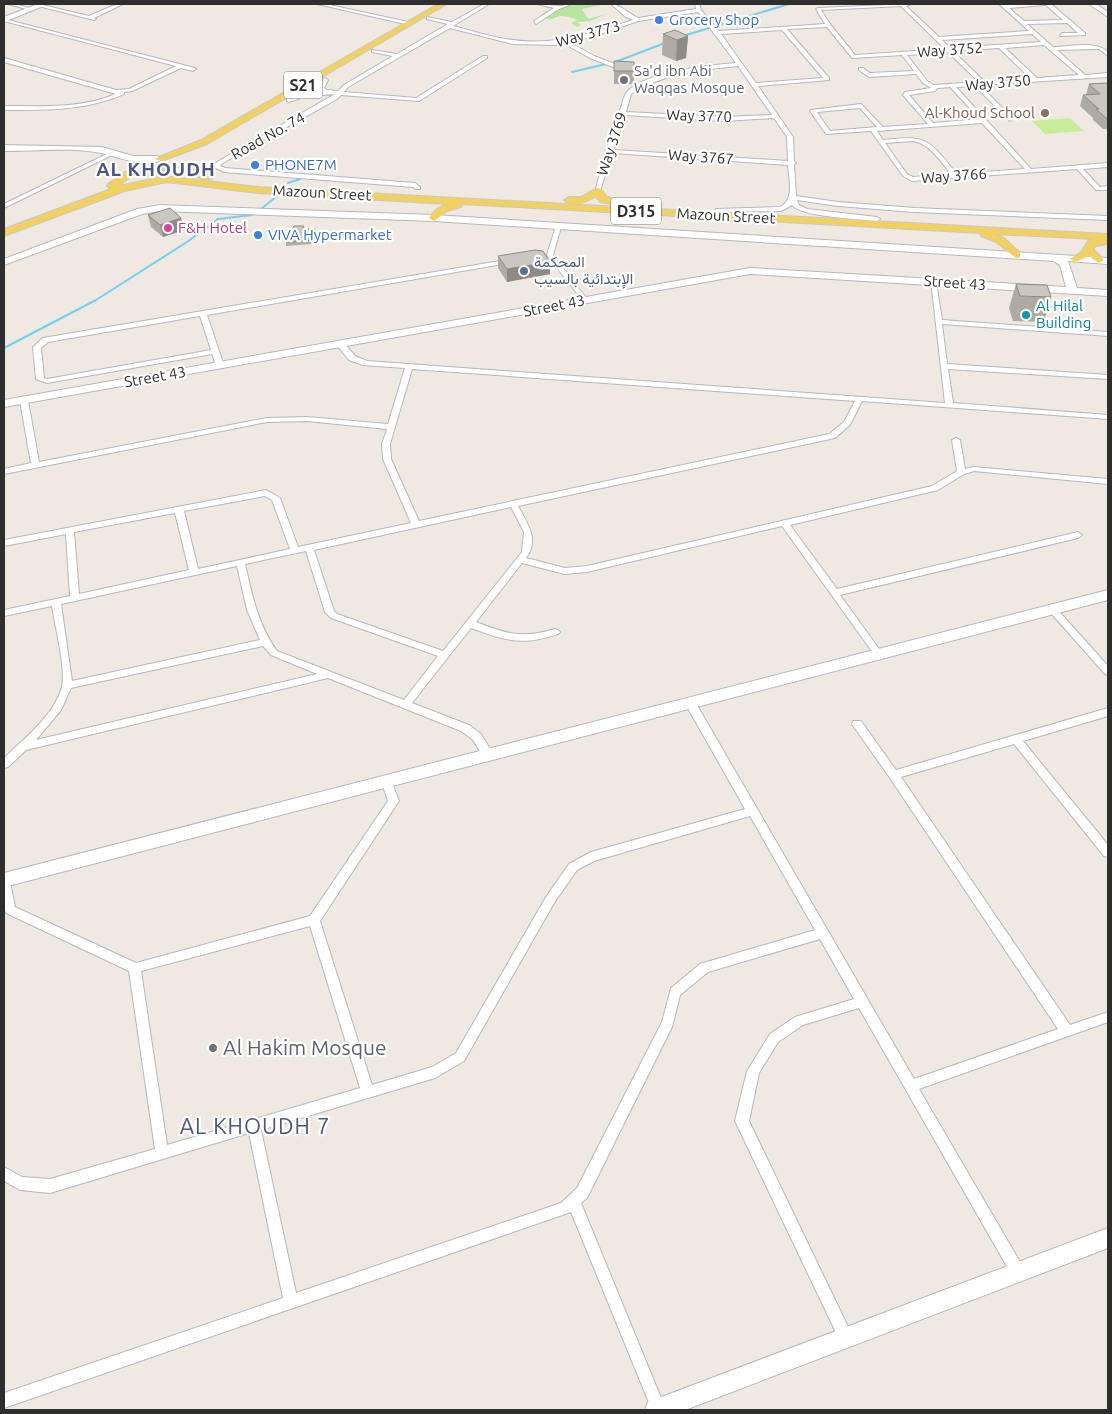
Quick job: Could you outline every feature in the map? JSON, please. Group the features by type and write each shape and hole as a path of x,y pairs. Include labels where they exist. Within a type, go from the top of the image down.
{"main road":[{"name":"S21","path":"4,229 115,185 143,163 204,142 443,4"},
{"name":"S21","path":"4,233 122,188 164,180 179,174 196,154 454,4"},
{"name":"Mazoun Street","path":"158,159 179,161 184,167 206,177 232,182 718,210 1108,239"},
{"path":"135,169 136,176 141,178 164,180"},
{"name":"Mazoun Street","path":"164,180 238,188 549,206 1108,232"},
{"path":"366,191 408,191 418,188 429,192 501,198 583,200 597,191 600,197 612,202 667,208"},
{"path":"339,194 363,199 426,203 435,215 457,205 528,208 549,206"},
{"path":"879,222 900,228 985,234 997,238 1016,255"},
{"path":"1070,261 1088,250 1092,243 1108,239"},
{"path":"996,254 1006,246"},
{"path":"1088,250 1104,260"}],"street":[{"path":"10,4 30,9"},
{"path":"4,20 42,5 91,18 121,4"},
{"path":"319,4 410,23"},
{"name":"Road No. 74","path":"418,188 415,185 224,170 217,167 220,163 340,94 346,86 486,4"},
{"path":"539,4 558,8"},
{"path":"536,22 558,8 569,4"},
{"path":"613,4 636,20"},
{"path":"902,4 938,39 1010,119"},
{"path":"717,33 828,25 818,9 909,4"},
{"path":"1003,5 1046,4 1083,34 1062,35"},
{"path":"1092,4 1108,15"},
{"path":"1003,5 1083,76"},
{"path":"698,7 777,116 790,137 793,163 793,197 796,206 803,210 879,222"},
{"name":"Way 3773","path":"450,25 521,43 566,42 636,20 698,7"},
{"path":"358,18 366,14"},
{"path":"429,18 450,25"},
{"path":"4,20 193,69"},
{"path":"1023,23 1067,21"},
{"name":"Way 3752","path":"828,25 854,57 1045,42"},
{"path":"755,86 827,79 783,28"},
{"path":"938,39 1033,32"},
{"path":"566,42 590,56 618,67"},
{"path":"1000,46 1036,80"},
{"path":"1052,49 1098,47 1108,54"},
{"path":"374,51 399,56"},
{"path":"903,53 917,72 933,87"},
{"path":"340,94 417,100 485,57"},
{"path":"5,61 110,91 126,91"},
{"name":"Way 3769","path":"597,191 629,93 640,86 679,72 739,64"},
{"path":"4,108 95,105 180,66"},
{"path":"861,69 869,75 917,72"},
{"name":"Way 3750","path":"932,125 906,95 907,93 935,90 933,87 1108,75"},
{"path":"325,80 322,89 326,92"},
{"path":"953,87 982,121 1030,171"},
{"name":"Road No. 74","path":"289,100 310,93 326,92 340,94"},
{"path":"882,129 861,106 813,111 828,133 873,130 982,121"},
{"name":"Way 3770","path":"621,113 724,119 777,116"},
{"name":"Way 3766","path":"873,130 908,177 956,176 1108,166"},
{"path":"882,142 915,140 922,142 932,149 956,176"},
{"path":"4,148 88,149 118,154 138,160 158,159"},
{"name":"Way 3767","path":"610,151 793,163"},
{"path":"118,154 135,169"},
{"path":"4,206 118,154"},
{"path":"1079,168 1098,189 1108,188"},
{"path":"718,210 777,210 789,205 793,197"},
{"path":"793,197 834,204 1019,216 1108,218"},
{"path":"4,262 128,215 151,209 435,215 558,227 1055,257 1070,261 1104,260"},
{"path":"550,255 558,227"},
{"path":"540,257 550,255"},
{"path":"550,255 585,300"},
{"path":"215,351 47,381 40,379 37,347 42,342 521,260"},
{"path":"1070,261 1072,290"},
{"name":"Street 43","path":"4,404 750,271 1108,293"},
{"path":"933,282 949,406"},
{"path":"203,314 220,366"},
{"path":"938,322 1108,334"},
{"path":"341,345 356,361 410,367 949,406 1108,420"},
{"path":"944,366 1108,377"},
{"path":"410,367 386,444 387,459 416,524"},
{"path":"4,612 832,436 847,423 859,400"},
{"path":"24,401 35,465"},
{"path":"4,471 267,420 307,419 391,427"},
{"path":"956,440 961,472"},
{"path":"522,560 566,571 588,569 934,488 961,472 974,469 1108,481"},
{"path":"4,543 70,532 262,494 273,495 276,498 295,550"},
{"path":"407,704 522,560 526,552 528,532 513,504"},
{"path":"179,510 194,571"},
{"path":"785,524 879,655"},
{"path":"70,532 75,597"},
{"path":"834,593 1078,535"},
{"path":"309,547 330,612 334,616 446,656"},
{"path":"240,562 256,626 264,642 274,653 465,728 477,737 488,755"},
{"path":"387,782 394,801 314,920 135,968 10,910 4,881 1108,595"},
{"path":"4,764 37,732 60,703 68,685 56,601"},
{"path":"1053,610 1108,672"},
{"path":"471,624 516,640 537,639 555,632"},
{"path":"68,685 264,642"},
{"path":"21,747 328,675"},
{"path":"690,704 1018,1272"},
{"path":"894,774 1108,712"},
{"path":"856,724 894,774 1067,1031"},
{"path":"1016,739 1108,853"},
{"path":"4,1174 20,1184 50,1186 436,1072 460,1057 550,900 573,866 591,857 752,811"},
{"path":"314,920 368,1092"},
{"path":"4,1401 565,1208 582,1193 668,1023 675,992 704,968 822,933"},
{"path":"135,968 162,1153"},
{"path":"846,1338 742,1122 753,1071 774,1038 799,1021 862,1002"},
{"path":"911,1086 1108,1017"},
{"path":"254,1126 291,1302"},
{"path":"573,1201 658,1410 1108,1238"}],"green space":[{"path":"578,4 606,4 582,9 588,19 607,14 590,21 577,22 581,25 577,27 571,23 578,20 560,16 549,19 544,17 554,15 542,12"},
{"path":"1070,118 1084,131 1045,134 1032,121"},
{"path":"156,162 169,164 172,170 165,175 156,177 147,177 139,173 141,167"}],"building":[{"path":"675,30 688,36 677,40 663,34"},
{"path":"614,61 634,62 634,71 614,71"},
{"path":"1108,83 1108,118 1106,118 1083,95 1100,94 1089,84"},
{"path":"170,208 181,218 160,225 148,215"},
{"path":"294,226 304,226 303,229 315,229 311,240 286,242"},
{"path":"535,250 543,251 550,262 507,269 498,256"},
{"path":"1016,284 1047,285 1051,297 1020,296"}],"waterway":[{"path":"683,36 789,4"},
{"path":"615,62 665,43"},
{"path":"572,72 606,64"},
{"path":"288,183 300,179"},
{"path":"261,209 277,196"},
{"path":"4,348 96,300 187,242 218,219 252,215"}],"place":[{"name":"Grocery Shop","path":"659,20"},
{"name":"Sa'd ibn Abi Waqqas Mosque","path":"624,80"},
{"name":"Al-Khoud School","path":"1045,113"},
{"name":"PHONE7M","path":"255,165"},
{"name":"F&H Hotel","path":"168,228"},
{"name":"VIVA Hypermarket","path":"258,235"},
{"name":"المحكمة الإبتدائية بالسيب","path":"524,271"},
{"name":"Al Hilal Building","path":"1026,315"},
{"name":"Al Hakim Mosque","path":"213,1048"}],"district":[{"name":"AL KHOUDH","path":"156,169"},
{"name":"AL KHOUDH 7","path":"255,1126"}]}
